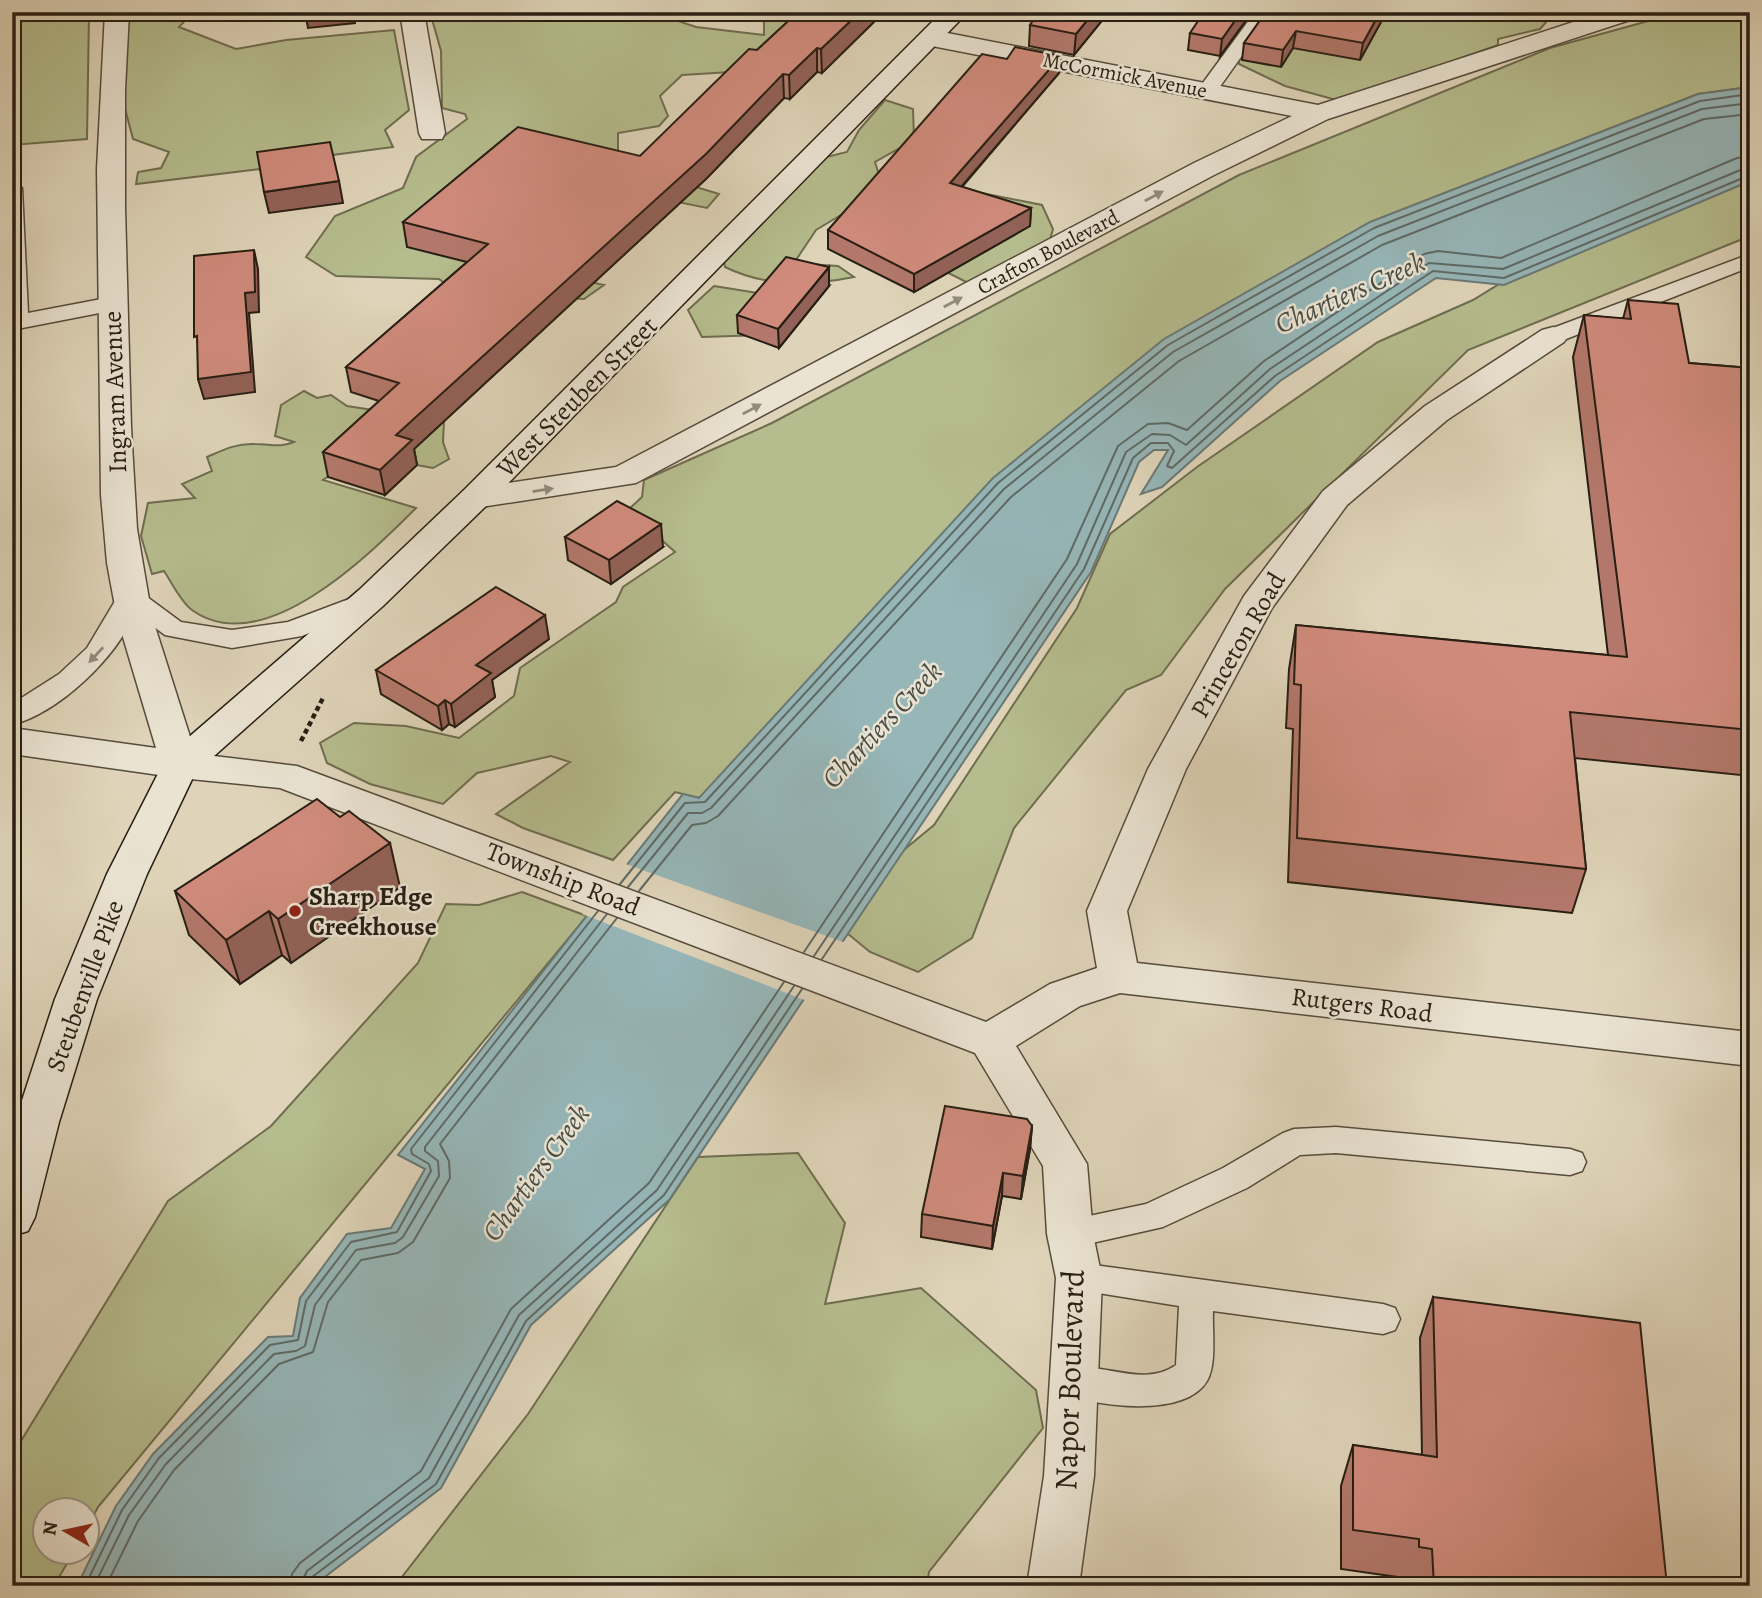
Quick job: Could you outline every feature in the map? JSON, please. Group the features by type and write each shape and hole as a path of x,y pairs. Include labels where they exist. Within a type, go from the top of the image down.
{"street":[{"name":"Ingram Avenue","path":"117,12 113,57 111,169 115,449 130,597 180,765"},
{"path":"412,12 432,133"},
{"name":"West Steuben Street","path":"180,765 371,598 475,498 956,12"},
{"name":"Crafton Boulevard","path":"475,498 624,477 1192,176 1318,113 1568,22 1630,12"},
{"name":"McCormick Avenue","path":"932,38 1318,113"},
{"name":"Princeton Road","path":"1119,977 1107,911 1167,769 1256,604 1335,498 1436,413 1553,336"},
{"name":"Township Road","path":"12,741 180,765 284,775 990,1041"},
{"name":"Steubenville Pike","path":"12,1217 37,1122 76,999 127,874 180,765"},
{"name":"Rutgers Road","path":"990,1041 1065,995 1119,977 1750,1049"},
{"name":"Napor Boulevard","path":"990,1041 1065,1164 1070,1234 1079,1279 1069,1476 1053,1586"}],"lane":[{"path":"1207,91 1264,12"},
{"path":"12,188 19,318 112,304"},
{"path":"1553,336 1750,260"},
{"path":"12,716 65,684 98,655 118,626 130,597 174,629 232,639 293,630 371,598"},
{"path":"1070,1234 1151,1217 1236,1178 1294,1142 1336,1140 1570,1162"},
{"path":"1079,1279 1383,1320"},
{"path":"1074,1382 1157,1392 1179,1386 1193,1373 1197,1293"}],"green space":[{"path":"12,12 89,12 87,139 12,145"},
{"path":"127,12 193,12 179,27 236,49 286,40 394,30 409,110 385,130 393,147 288,161 286,166 136,184 138,172 161,168 169,152 133,139 124,105"},
{"path":"430,12 668,12 666,17 696,27 764,35 764,20 792,12 882,12 880,17 846,23 780,69 682,75 660,96 668,116 659,126 618,133 618,163 719,194 707,208 624,191 518,266 604,285 584,299 490,295 467,301 439,279 336,276 306,257 335,216 403,188 416,157 467,119 465,114 442,108 441,51"},
{"path":"1249,12 1555,12 1540,29 1498,39 1498,45 1340,101 1285,86 1239,64 1236,27"},
{"path":"1681,12 1750,12 1750,87 1698,94 1371,222 699,798 675,792 613,860 523,828 496,814 570,762 551,756 477,773 443,804 370,784 327,763 320,743 354,723 406,726 459,738 514,696 520,668 616,602 623,587 675,552 628,510 642,497 644,480 772,423 1239,175 1550,48"},
{"path":"885,100 913,109 914,140 875,162 882,184 861,203 816,230 794,263 838,266 854,277 788,283 740,274 725,267 720,240 794,165 847,152 859,130"},
{"path":"1750,168 1750,236 1468,350 1225,589 1161,675 1126,690 1014,828 972,938 918,972 870,952 825,915 934,825 1077,608 1110,534 1197,467 1378,342 1473,300 1533,263"},
{"path":"957,188 1042,205 1053,229 1044,261 970,284 913,255"},
{"path":"714,286 771,295 765,335 702,337 688,310"},
{"path":"304,391 317,398 331,395 347,406 444,421 443,442 449,459 433,468 362,455 323,480 416,508 371,551 313,596 282,613 250,622 220,622 192,610 180,597 164,571 152,574 141,536 148,503 195,498 182,484 212,471 207,457 242,445 280,445 294,442 275,436 281,405"},
{"path":"522,892 587,916 102,1502 102,1496 32,1496 32,1566 66,1566 54,1586 12,1586 12,1477 21,1441 168,1201 271,1126 418,963 446,904 479,905"},
{"path":"798,1153 845,1223 825,1304 921,1288 1036,1390 1043,1428 929,1572 927,1586 395,1586 528,1414 698,1157"}],"water":[{"name":"Chartiers Creek","path":"1750,87 1750,181 1504,285 1436,278 1280,381 1162,487 1141,494 1168,450 1154,450 1139,462 1091,572 669,1200 531,1325 441,1488 313,1586 77,1586 87,1566 102,1566 102,1535 116,1506 153,1454 268,1337 293,1336 300,1298 347,1234 391,1228 425,1169 398,1155 683,794 699,798 993,478 1164,339 1370,222 1698,94"}],"pier":[{"path":"623,863 846,943 807,1001 582,914"}],"building":[{"path":"798,12 860,12 789,75 783,74 706,154 396,435 412,440 380,470 323,452 399,383 346,367 488,244 403,222 518,127 640,156 749,49 757,50"},
{"path":"1039,12 1094,12 1076,34 1030,25"},
{"path":"1204,12 1241,12 1222,39 1190,33"},
{"path":"1266,12 1380,12 1363,43 1296,31 1283,50 1244,43"},
{"path":"1015,47 1061,56 950,183 1031,208 914,274 828,230 982,54 1007,59"},
{"path":"330,142 339,181 264,192 257,152"},
{"path":"254,250 255,292 245,293 251,372 198,379 197,336 194,337 194,256"},
{"path":"786,257 829,267 778,329 737,315"},
{"path":"1628,300 1678,304 1689,363 1750,368 1750,730 1570,712 1586,869 1297,838 1301,685 1294,684 1296,625 1627,657 1584,315 1631,319"},
{"path":"617,501 661,524 609,560 565,537"},
{"path":"496,587 545,615 476,665 491,673 451,704 445,700 438,706 376,670"},
{"path":"317,799 340,817 349,811 390,843 278,919 269,911 226,940 175,891"},
{"path":"945,1106 1027,1119 1032,1126 1023,1176 1003,1173 993,1226 922,1214"},
{"path":"1433,1297 1640,1323 1667,1586 1434,1586 1432,1549 1419,1547 1419,1539 1353,1530 1353,1445 1437,1457"}],"place":[{"name":"Sharp Edge Creekhouse","path":"295,911"}]}
